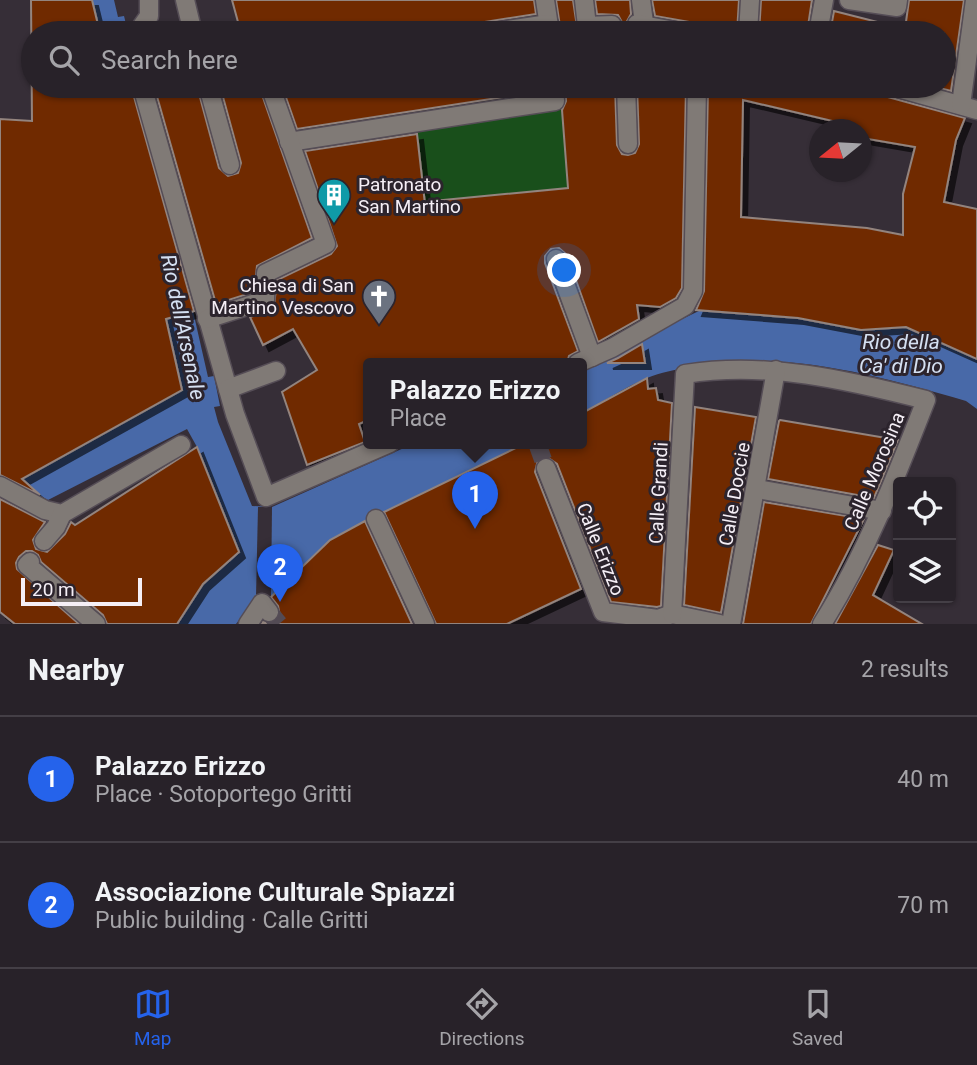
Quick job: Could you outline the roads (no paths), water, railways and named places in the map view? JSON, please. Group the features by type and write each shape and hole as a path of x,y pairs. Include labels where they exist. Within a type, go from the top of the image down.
{"street":[{"path":"145,21 149,16 149,0"},
{"path":"185,0 189,21"},
{"path":"545,0 548,21"},
{"path":"584,0 586,21"},
{"path":"641,0 641,21"},
{"path":"749,21 750,0"},
{"path":"820,21 824,0"},
{"path":"849,0 897,7 898,0"},
{"path":"936,98 969,107 975,0"},
{"path":"145,98 205,313 266,497 376,449"},
{"path":"211,98 230,165"},
{"path":"205,313 265,300 267,273 326,244 274,98"},
{"path":"289,142 528,98"},
{"path":"626,98 628,144"},
{"path":"587,359 685,306 693,291 697,98"},
{"path":"556,259 584,358"},
{"name":"Calle Morosina","path":"685,374 720,369 776,370 859,383 926,400 882,511 839,597 822,624"},
{"name":"Calle Doccie","path":"731,624 776,370"},
{"path":"228,389 276,371"},
{"name":"Calle Grandi","path":"672,614 685,374"},
{"path":"44,541 56,527 62,514 181,445"},
{"name":"Calle Erizzo","path":"546,468 603,612 658,620 672,614 720,624"},
{"path":"0,486 45,510 62,514"},
{"path":"757,489 882,511"},
{"path":"376,519 425,624"},
{"path":"30,562 27,565 96,624"},
{"path":"248,624 265,607"}],"water":[{"path":"92,0 114,0 118,17 124,16 125,21 97,21"},
{"name":"Rio dell'Arsenale","path":"115,98 139,98 175,232 208,377 214,376 220,406 214,407 218,422 252,506 272,507 402,449 514,449 331,540 271,597 256,598 236,624 177,624 203,584 239,552 197,447 187,429 48,500 0,476 0,446 42,468 182,390"},
{"name":"Rio della Ca' di Dio","path":"701,310 798,318 861,330 909,328 977,359 977,409 966,401 864,374 794,363 759,361 724,362 657,374 587,410 587,365"}],"tunnel":[{"path":"539,449 546,468"},
{"path":"269,612 279,624"}],"place":[{"name":"Patronato San Martino","path":"334,225"},
{"name":"Chiesa di San Martino Vescovo","path":"379,326"},
{"name":"Palazzo Erizzo","path":"475,529"},
{"name":"Associazione Culturale Spiazzi","path":"280,602"}]}
